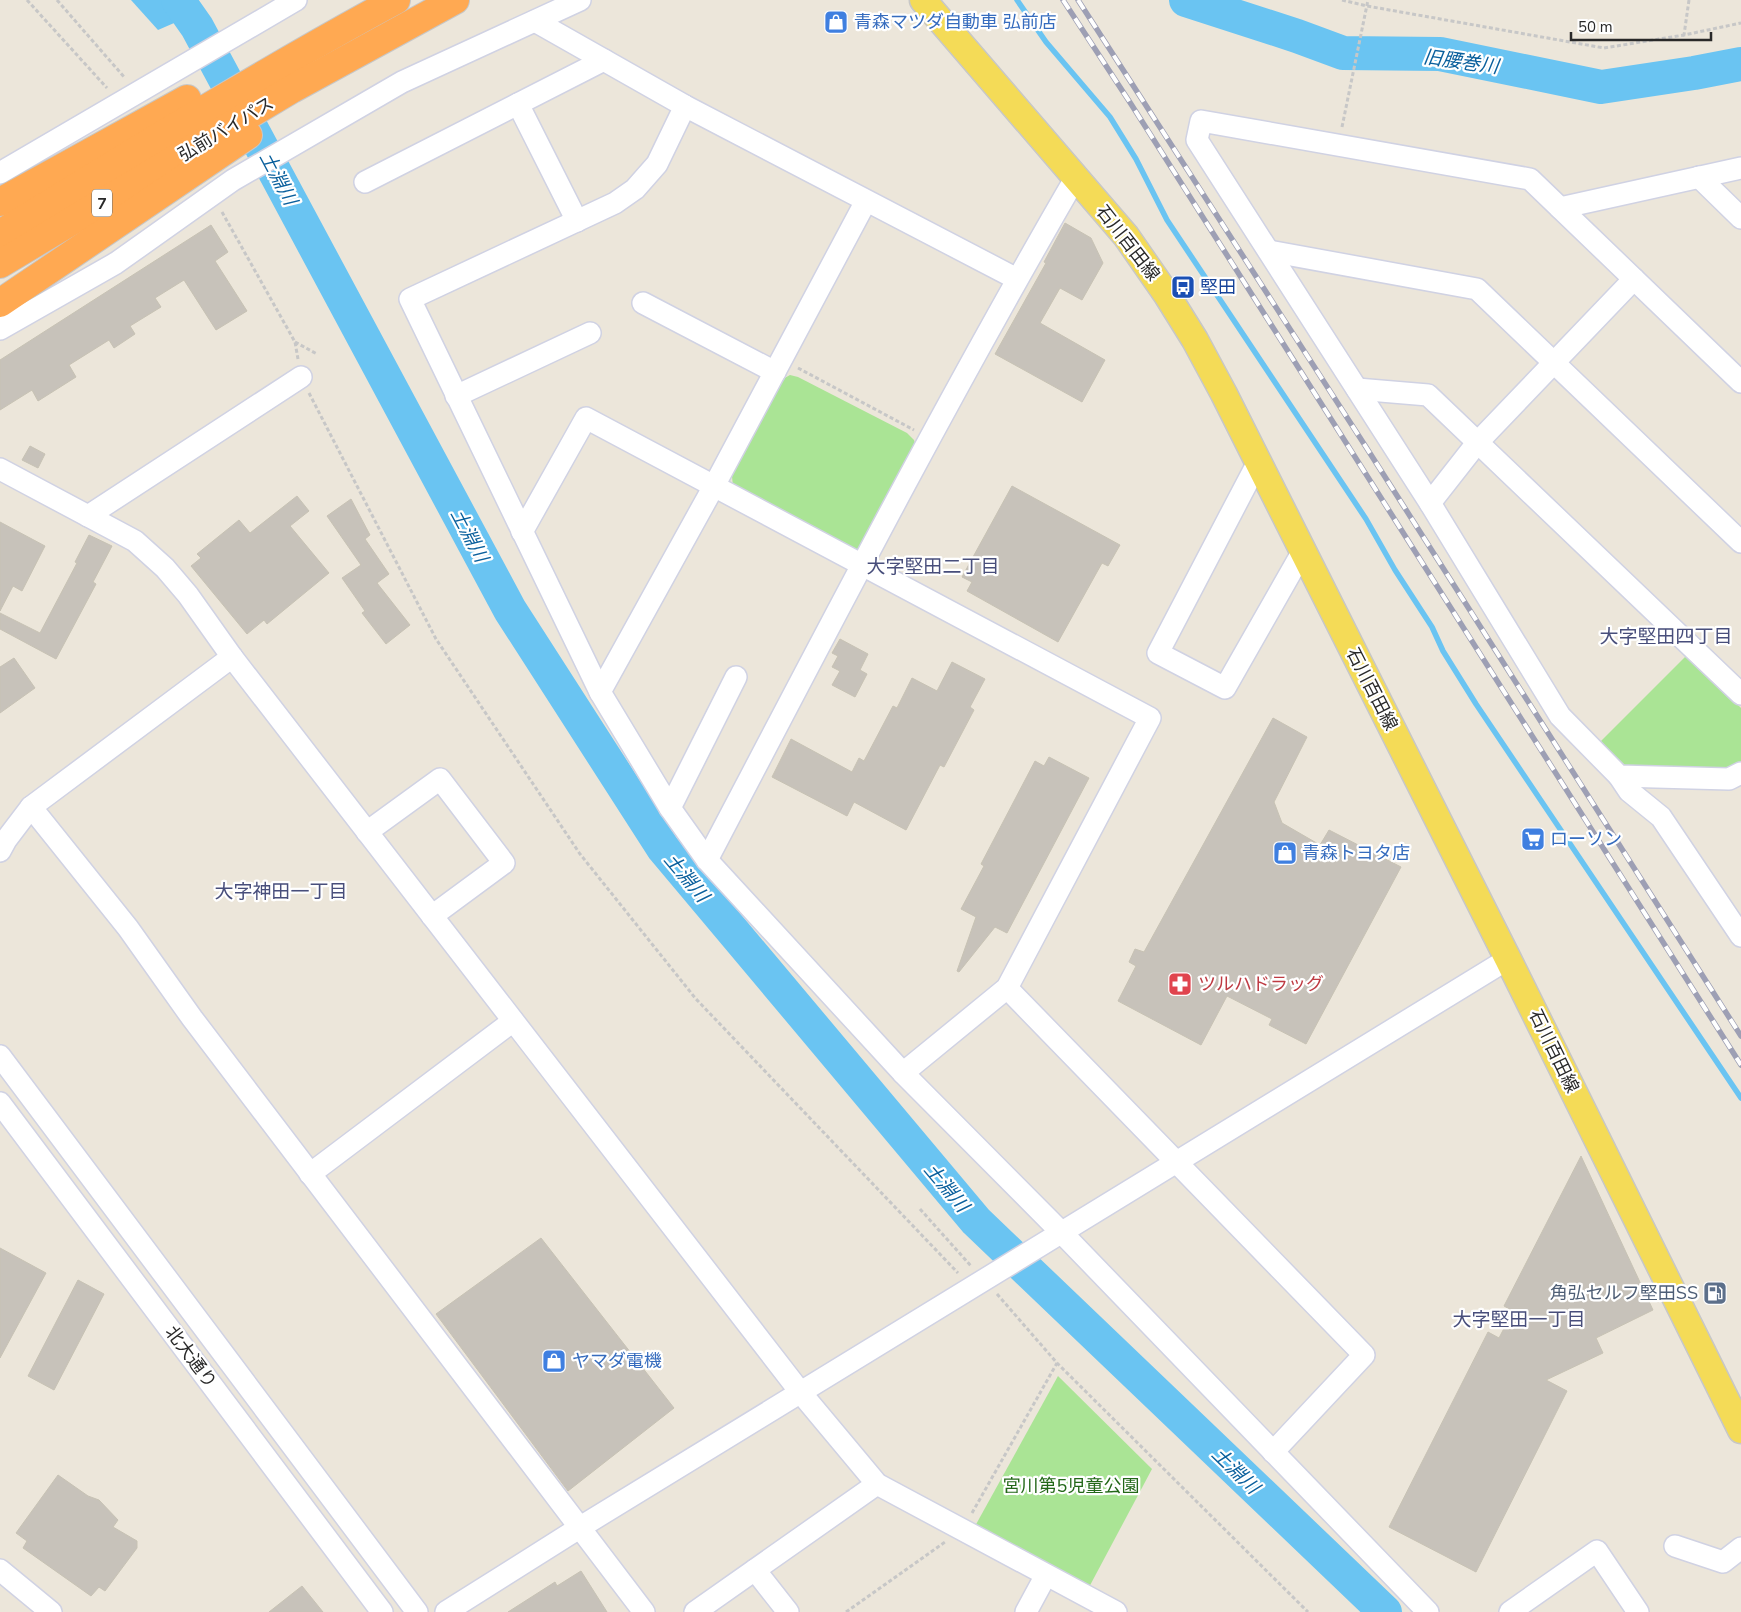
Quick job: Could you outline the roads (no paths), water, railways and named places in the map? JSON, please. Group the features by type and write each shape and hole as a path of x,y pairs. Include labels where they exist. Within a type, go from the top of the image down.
{"highway":[{"path":"0,202 186,110 381,0"},
{"path":"272,61 396,0"},
{"path":"0,303 211,149 405,26 455,0"},
{"name":"弘前バイパス","path":"0,234 186,110"},
{"name":"弘前バイパス","path":"0,264 211,149"}],"main road":[{"name":"石川百田線","path":"923,0 1126,236 1167,295 1195,340 1508,959 1741,1430"}],"street":[{"path":"0,173 296,0"},
{"path":"0,329 116,263 233,180 402,82 580,0"},
{"path":"535,21 685,106 1017,279"},
{"path":"365,182 604,60"},
{"path":"518,104 577,221"},
{"path":"685,106 657,164 634,189 615,202 577,221 410,299 600,692 670,808 707,860 903,1073 1058,1235 1428,1612"},
{"path":"1741,382 1530,179 1201,121 1197,140 1430,503 1560,716 1619,776 1629,791 1661,817 1741,936"},
{"path":"1560,208 1741,168"},
{"path":"707,860 930,439 1017,279 1076,177"},
{"path":"1699,177 1741,218"},
{"path":"600,692 714,486 866,201"},
{"path":"1269,251 1477,289 1741,542"},
{"path":"1430,503 1477,443 1634,279"},
{"path":"643,303 779,366"},
{"path":"456,396 590,332"},
{"path":"88,516 302,377"},
{"path":"1357,389 1428,395 1741,694"},
{"path":"522,532 586,418 1150,718 1007,988 903,1073"},
{"path":"1258,462 1158,653 1225,688 1303,551"},
{"path":"0,469 135,541 165,568 188,595 232,657 801,1393 877,1484 1116,1612"},
{"path":"0,851 31,807 232,657"},
{"path":"670,808 736,677"},
{"path":"1619,776 1729,779 1741,773"},
{"path":"368,832 440,779 504,863 432,916"},
{"path":"31,807 128,928 192,1018 644,1612"},
{"path":"446,1612 579,1528 1508,959"},
{"path":"1007,988 1364,1355 1273,1452"},
{"path":"310,1174 513,1020"},
{"path":"0,1056 417,1612"},
{"name":"北大通り","path":"0,1103 382,1612"},
{"path":"695,1612 877,1484"},
{"path":"1675,1546 1723,1562 1741,1548"},
{"path":"1510,1612 1598,1551 1638,1612"},
{"path":"0,1570 51,1612"},
{"path":"755,1570 788,1612"},
{"path":"1026,1612 1046,1575"}],"water":[{"path":"131,0 196,0 204,10 158,30"}],"waterway":[{"name":"土淵川","path":"178,0 197,27 510,610 663,848 976,1221 1385,1612"},
{"path":"1017,0 1046,42 1110,117 1136,159 1167,220 1366,519 1395,570 1432,627 1443,651 1476,704 1741,1098"},
{"name":"旧腰巻川","path":"1186,0 1343,53 1440,54 1601,87 1741,64"}],"railway":[{"path":"1063,0 1131,104 1741,1065"},
{"path":"1078,0 1366,447 1741,1036"}],"place":[{"name":"青森マツダ自動車 弘前店","path":"836,22"},
{"name":"堅田","path":"1183,287"},
{"name":"ローソン","path":"1533,839"},
{"name":"青森トヨタ店","path":"1285,853"},
{"name":"ツルハドラッグ","path":"1180,984"},
{"name":"角弘セルフ堅田SS","path":"1715,1293"},
{"name":"ヤマダ電機","path":"554,1361"}],"district":[{"name":"大字堅田二丁目","path":"933,566"},
{"name":"大字堅田四丁目","path":"1666,636"},
{"name":"大字神田一丁目","path":"281,891"},
{"name":"大字堅田一丁目","path":"1519,1319"}],"park label":[{"name":"宮川第5児童公園","path":"1071,1486"}]}
